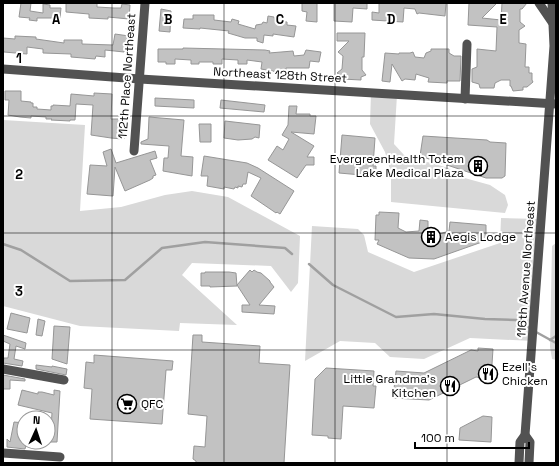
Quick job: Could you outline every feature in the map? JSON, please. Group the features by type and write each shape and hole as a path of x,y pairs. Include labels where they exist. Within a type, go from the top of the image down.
{"street":[{"name":"112th Place Northeast","path":"134,151 136,107 140,79 145,3"},
{"path":"539,3 552,22"},
{"name":"116th Avenue Northeast","path":"518,463 520,442 525,435 541,222 553,104 554,46 552,3"},
{"path":"465,99 467,44"},
{"name":"Northeast 128th Street","path":"3,69 140,79 276,86 553,104"},
{"path":"3,369 64,380"},
{"name":"116th Avenue Northeast","path":"525,435 530,442 529,463"},
{"path":"3,453 60,457"}],"shaded area":[{"path":"371,93 397,95 394,144 404,155 415,160 448,168 461,177 490,185 505,195 508,205 505,213 391,202 391,179 389,166 385,152 370,124"},
{"path":"3,120 85,125 80,211 121,207 165,195 192,191 228,197 300,236 298,283 291,292 271,266 192,263 182,275 237,325 180,323 179,331 80,326 3,306"},
{"path":"501,218 541,219 533,341 470,338 424,359 390,357 375,343 340,341 305,361 312,226 358,229 364,235 368,252 414,272 500,243"},
{"path":"556,243 556,360 552,359 550,347 552,246"}],"building":[{"path":"21,3 31,3 30,11 43,13 43,4 50,5 50,8 61,8 60,18 37,18 37,21 29,20 30,18 19,17"},
{"path":"66,3 97,3 97,7 114,8 121,8 122,4 130,5 129,19 108,17 108,19 89,18 89,14 66,12"},
{"path":"302,3 317,3 317,22 306,21 307,12 302,11"},
{"path":"334,3 367,3 367,9 353,8 352,22 334,21"},
{"path":"379,3 446,3 445,16 417,14 415,9 404,8 403,22 372,20 372,12 379,13"},
{"path":"469,3 497,3 482,18 501,20 502,3 527,3 522,9 520,9 520,22 525,26 519,30 519,43 526,44 525,67 529,67 529,73 532,73 533,82 527,87 523,87 523,90 513,91 510,86 510,80 501,80 495,83 494,88 480,88 479,84 472,82 472,69 477,67 477,49 496,51 497,27 468,25"},
{"path":"161,9 171,11 170,32 159,31"},
{"path":"193,15 214,15 214,20 231,22 232,19 239,21 238,24 255,29 256,25 262,24 263,22 267,23 268,16 274,17 275,21 287,22 287,25 296,26 294,37 273,34 273,36 264,35 263,43 257,41 257,38 245,38 228,33 229,31 183,28 184,19 193,19"},
{"path":"337,33 365,33 362,70 366,75 361,77 361,80 342,79 342,76 337,73 342,69 343,56 338,52 349,41 337,41"},
{"path":"115,34 129,36 128,44 125,44 124,52 105,50 105,57 96,56 95,59 71,57 71,54 43,53 43,49 27,47 27,54 4,52 3,49 3,38 15,39 15,36 36,37 36,39 64,43 64,40 82,40 82,44 113,45"},
{"path":"183,48 265,50 270,51 269,53 293,51 294,56 304,55 306,50 321,52 319,62 310,61 309,68 286,68 286,72 261,69 262,62 247,60 247,64 238,64 238,60 222,59 222,64 213,64 213,62 199,62 199,64 191,64 191,60 175,59 175,64 158,62 158,49"},
{"path":"431,49 449,49 449,53 454,56 461,56 460,81 447,81 447,83 428,82 429,78 416,74 415,80 405,79 402,81 392,64 390,82 382,81 385,53 399,54 413,52 415,57 424,58 426,53 431,51"},
{"path":"5,91 21,91 21,101 33,103 33,107 37,107 37,109 51,110 51,106 53,105 70,106 71,94 94,96 94,93 112,94 111,119 126,121 125,138 122,137 122,139 91,135 93,105 76,104 75,120 70,121 51,120 52,119 46,119 46,117 31,116 31,118 8,115 9,100 5,100"},
{"path":"155,98 194,100 194,108 155,106"},
{"path":"221,100 265,105 264,112 220,108"},
{"path":"289,106 297,106 296,114 310,114 310,116 316,116 314,134 291,132 314,146 307,157 314,157 314,165 306,165 297,178 268,160 277,146 283,150 289,139 282,135 288,125"},
{"path":"149,117 184,120 181,156 193,157 192,176 163,171 164,158 168,158 169,146 141,144 141,142 148,139"},
{"path":"225,121 260,125 259,138 255,137 252,139 238,140 224,138"},
{"path":"199,124 211,124 211,142 200,142"},
{"path":"342,135 375,138 373,166 376,166 376,174 373,174 373,176 339,173"},
{"name":"EvergreenHealth Totem Lake Medical Plaza","path":"423,136 487,140 490,142 506,143 505,176 502,178 486,178 420,156"},
{"path":"111,149 116,163 155,151 157,158 150,160 156,175 150,180 125,191 115,167 113,196 87,194 90,165 107,166 103,152"},
{"path":"204,156 247,163 258,168 294,191 280,214 277,212 276,213 251,196 261,178 248,172 246,184 243,184 242,187 238,186 238,188 235,187 234,189 224,187 224,189 207,186 208,176 201,176"},
{"name":"Aegis Lodge","path":"379,212 399,213 398,228 406,232 419,231 420,220 428,221 428,231 434,232 433,236 449,231 450,222 486,225 486,239 482,240 482,242 434,259 409,258 377,244 379,240 375,240 376,215 379,215"},
{"path":"250,270 252,272 254,270 261,273 274,287 259,305 275,306 274,314 242,312 242,305 250,305 237,285"},
{"path":"201,273 236,273 237,286 201,286"},
{"path":"11,313 30,318 27,333 7,329"},
{"path":"38,319 45,321 42,336 36,335"},
{"path":"54,326 70,327 67,364 52,359"},
{"path":"3,335 26,343 25,349 16,346 14,359 23,361 22,366 3,363 4,358 8,358 10,344 3,341"},
{"path":"193,335 202,335 202,342 260,346 259,363 290,365 284,463 196,463 193,459 194,446 205,447 207,416 188,414"},
{"path":"478,348 493,349 491,379 476,377 429,400 393,398 396,371 424,373 471,350 478,351"},
{"name":"QFC","path":"94,355 173,361 172,370 166,370 162,424 90,419 92,389 84,388 86,362 94,363"},
{"path":"36,365 67,369 66,375 36,369"},
{"path":"326,368 374,371 373,386 376,386 374,408 343,406 341,439 312,435 315,379"},
{"path":"3,375 25,379 25,381 10,380 10,389 3,389"},
{"path":"22,390 38,394 38,392 42,392 54,395 54,390 60,391 57,442 56,410 39,410 18,405"},
{"path":"483,416 492,417 491,442 459,440 460,428"},
{"path":"14,422 16,422 16,448 7,447 7,439 10,442"}],"waterway":[{"path":"3,244 21,250 70,281 125,280 162,248 205,242 285,248 292,254"},
{"path":"309,264 333,285 396,317 434,314 485,319 516,320 531,329"},
{"path":"536,332 556,343"},
{"path":"550,340 556,336"}],"place":[{"name":"EvergreenHealth Totem Lake Medical Plaza","path":"478,166"},
{"name":"Aegis Lodge","path":"431,237"},
{"name":"Ezell's Chicken","path":"488,374"},
{"name":"Little Grandma's Kitchen","path":"450,386"},
{"name":"QFC","path":"127,404"}]}
